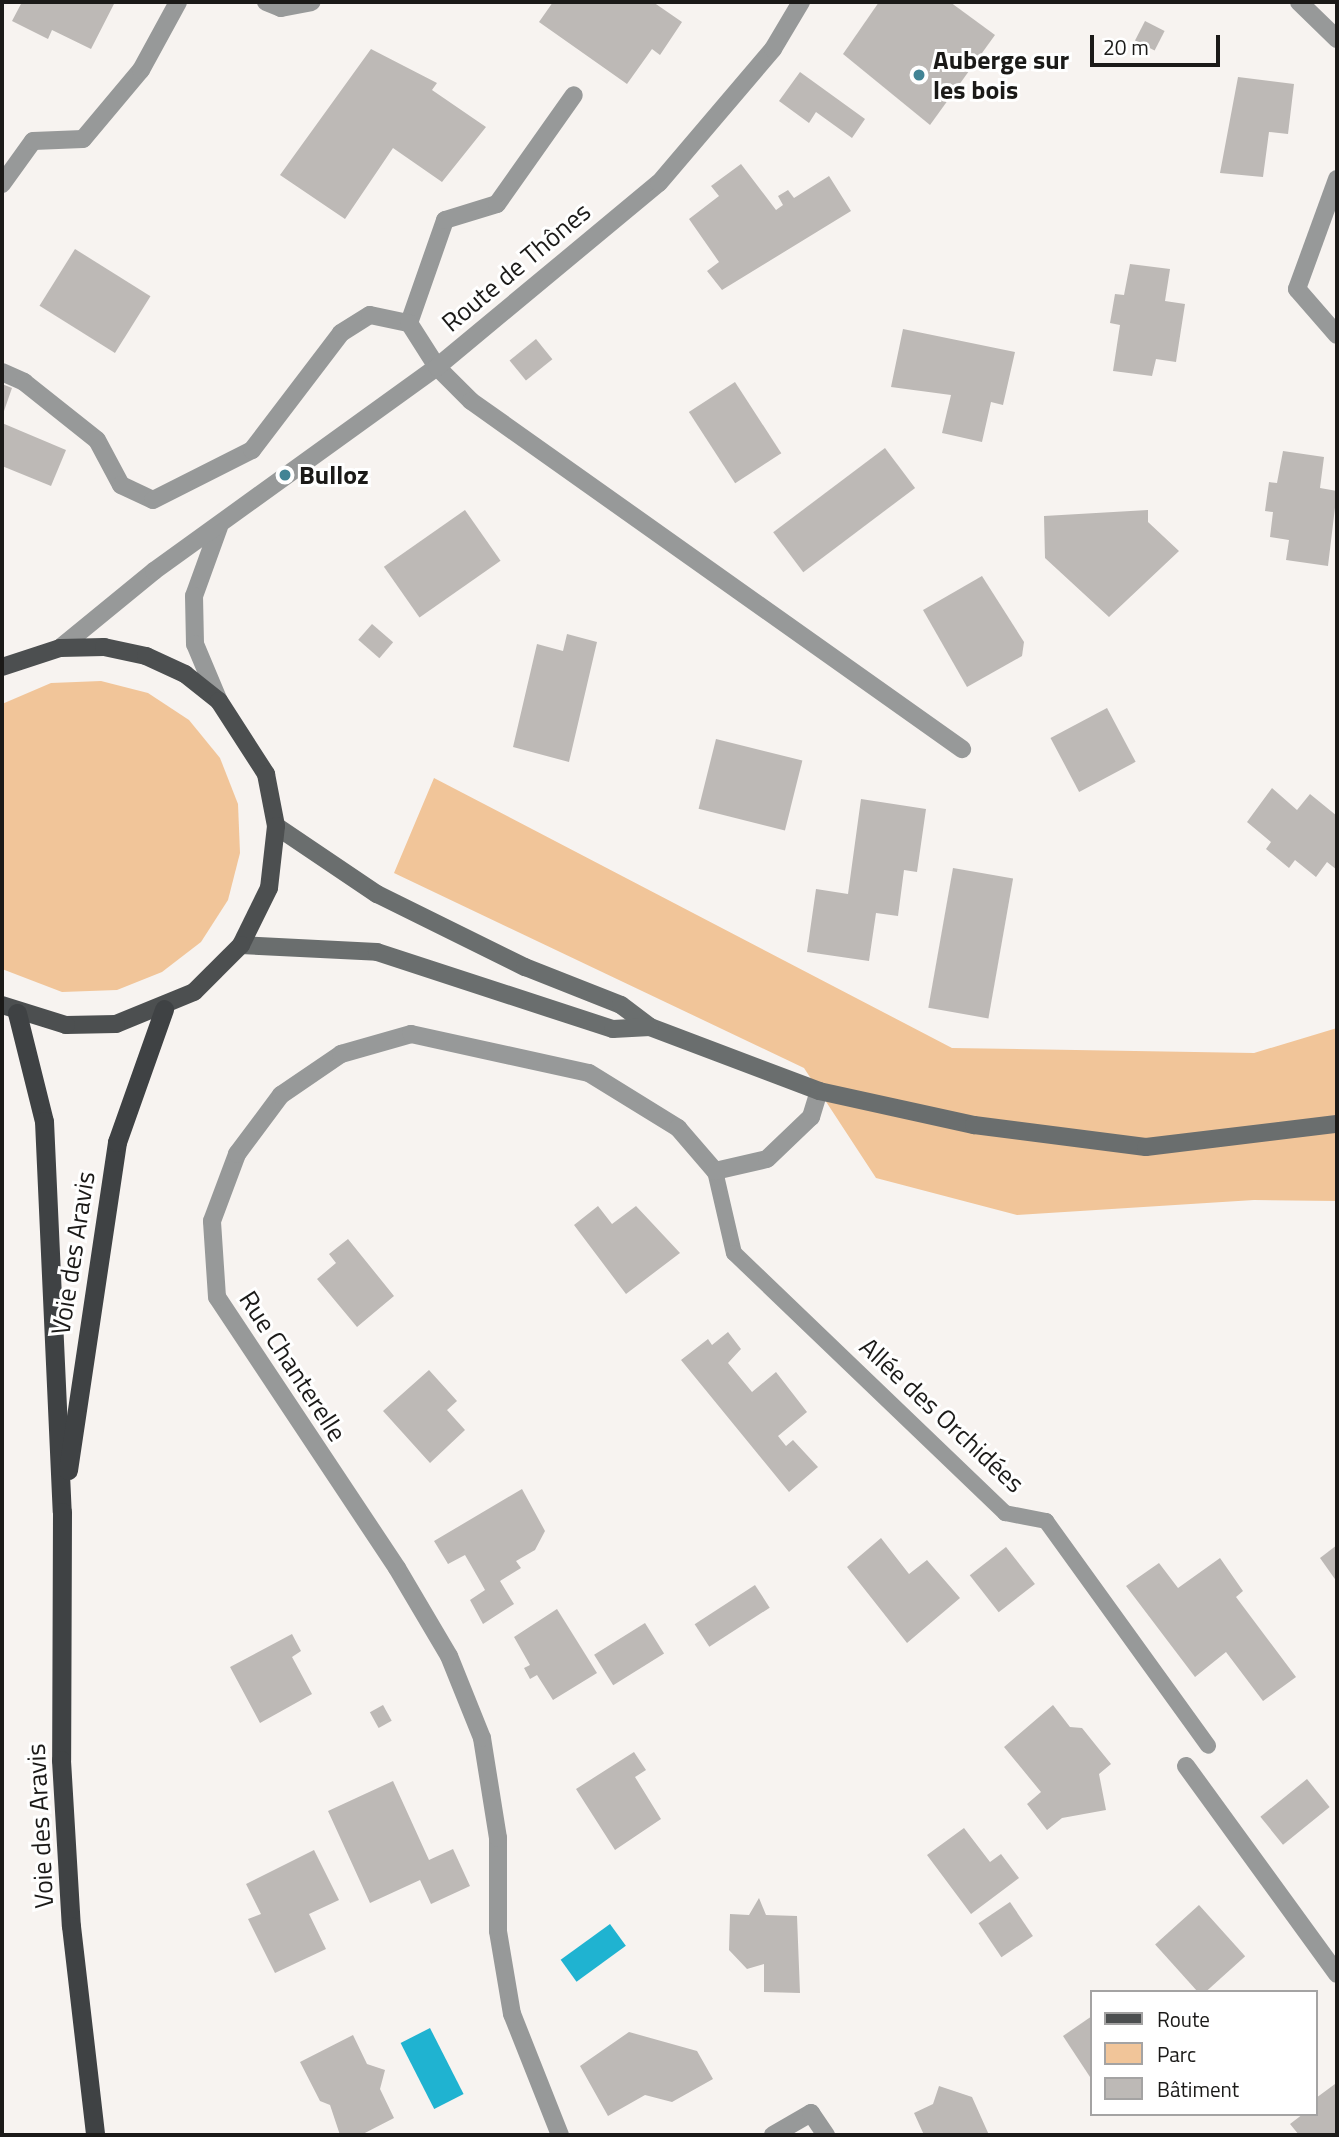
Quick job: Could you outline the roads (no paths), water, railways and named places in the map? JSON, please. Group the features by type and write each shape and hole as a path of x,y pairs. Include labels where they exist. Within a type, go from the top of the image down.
{"highway":[{"name":"Voie des Aravis","path":"10,1009 44,1121 62,1512 62,1773 71,1926 94,2135"},
{"name":"Voie des Aravis","path":"62,1512 117,1142 164,1009"}],"main road":[{"path":"2,667 60,648 104,647 146,656 185,674 219,701 266,774 276,826 269,888 241,945 211,978 164,1009 116,1024 66,1025 10,1009"},
{"path":"276,826 377,894 525,967 621,1005 650,1027 819,1091 974,1125 1146,1147 1337,1124"},
{"path":"241,945 377,952 614,1029 650,1027"}],"street":[{"path":"2,184 33,141 83,139 141,70 178,2"},
{"path":"266,2 281,8 312,2"},
{"name":"Route de Thônes","path":"60,648 436,367 659,183 773,49 801,2"},
{"path":"1299,2 1337,39"},
{"path":"408,323 445,220 498,204 574,95"},
{"path":"1337,179 1297,289 1337,335"},
{"path":"2,372 24,382 97,440 121,485 153,500 253,450 341,333 370,315 408,323 436,367 471,401 962,749"},
{"path":"219,527 194,596 195,644 219,701"},
{"name":"Rue Chanterelle","path":"560,2135 512,2014 498,1931 498,1838 482,1738 449,1656 397,1568 217,1297 212,1221 237,1154 281,1095 341,1054 411,1034 589,1073 678,1128 715,1171"},
{"path":"715,1171 767,1159 811,1117 819,1091"},
{"path":"1185,1766 1337,1974"},
{"path":"773,2135 811,2113 825,2135"}],"lane":[{"name":"Allée des Orchidées","path":"715,1171 734,1253 1005,1513 1046,1521 1208,1746"}],"water":[{"path":"610,1924 626,1946 577,1982 561,1960"},
{"path":"430,2028 464,2094 434,2109 401,2043"}],"place":[{"name":"Auberge sur les bois","path":"919,75"},
{"name":"Bulloz","path":"285,475"}]}
